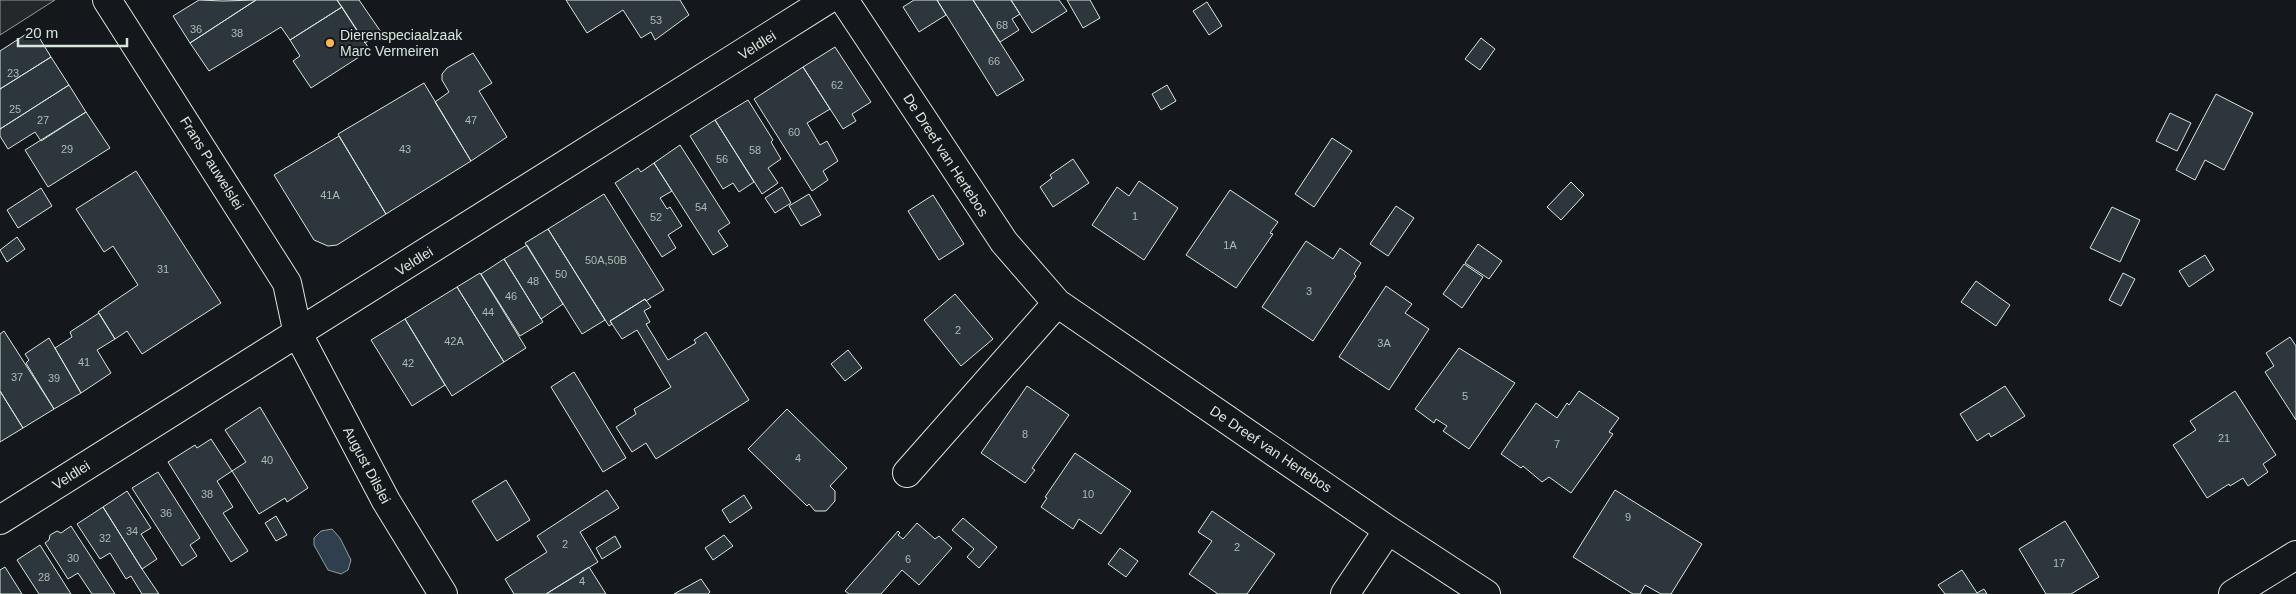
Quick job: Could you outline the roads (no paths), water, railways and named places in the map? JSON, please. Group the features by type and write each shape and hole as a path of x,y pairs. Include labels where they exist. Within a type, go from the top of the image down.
{"street":[{"name":"Frans Pauwelslei","path":"107,0 287,283 298,334"},
{"name":"Veldlei","path":"0,520 828,0"},
{"name":"De Dreef van Hertebos","path":"844,0 1004,242 1057,303 1388,530 1486,594"},
{"path":"907,473 1057,303"},
{"name":"August Dilslei","path":"298,334 386,501 442,594"},
{"path":"1345,594 1388,530"},
{"path":"2233,594 2296,555"}],"water":[{"path":"332,529 340,538 351,560 348,570 341,574 328,570 314,545 314,538 321,531"}],"place":[{"name":"Dierenspeciaalzaak Marc Vermeiren","path":"330,43"}]}
